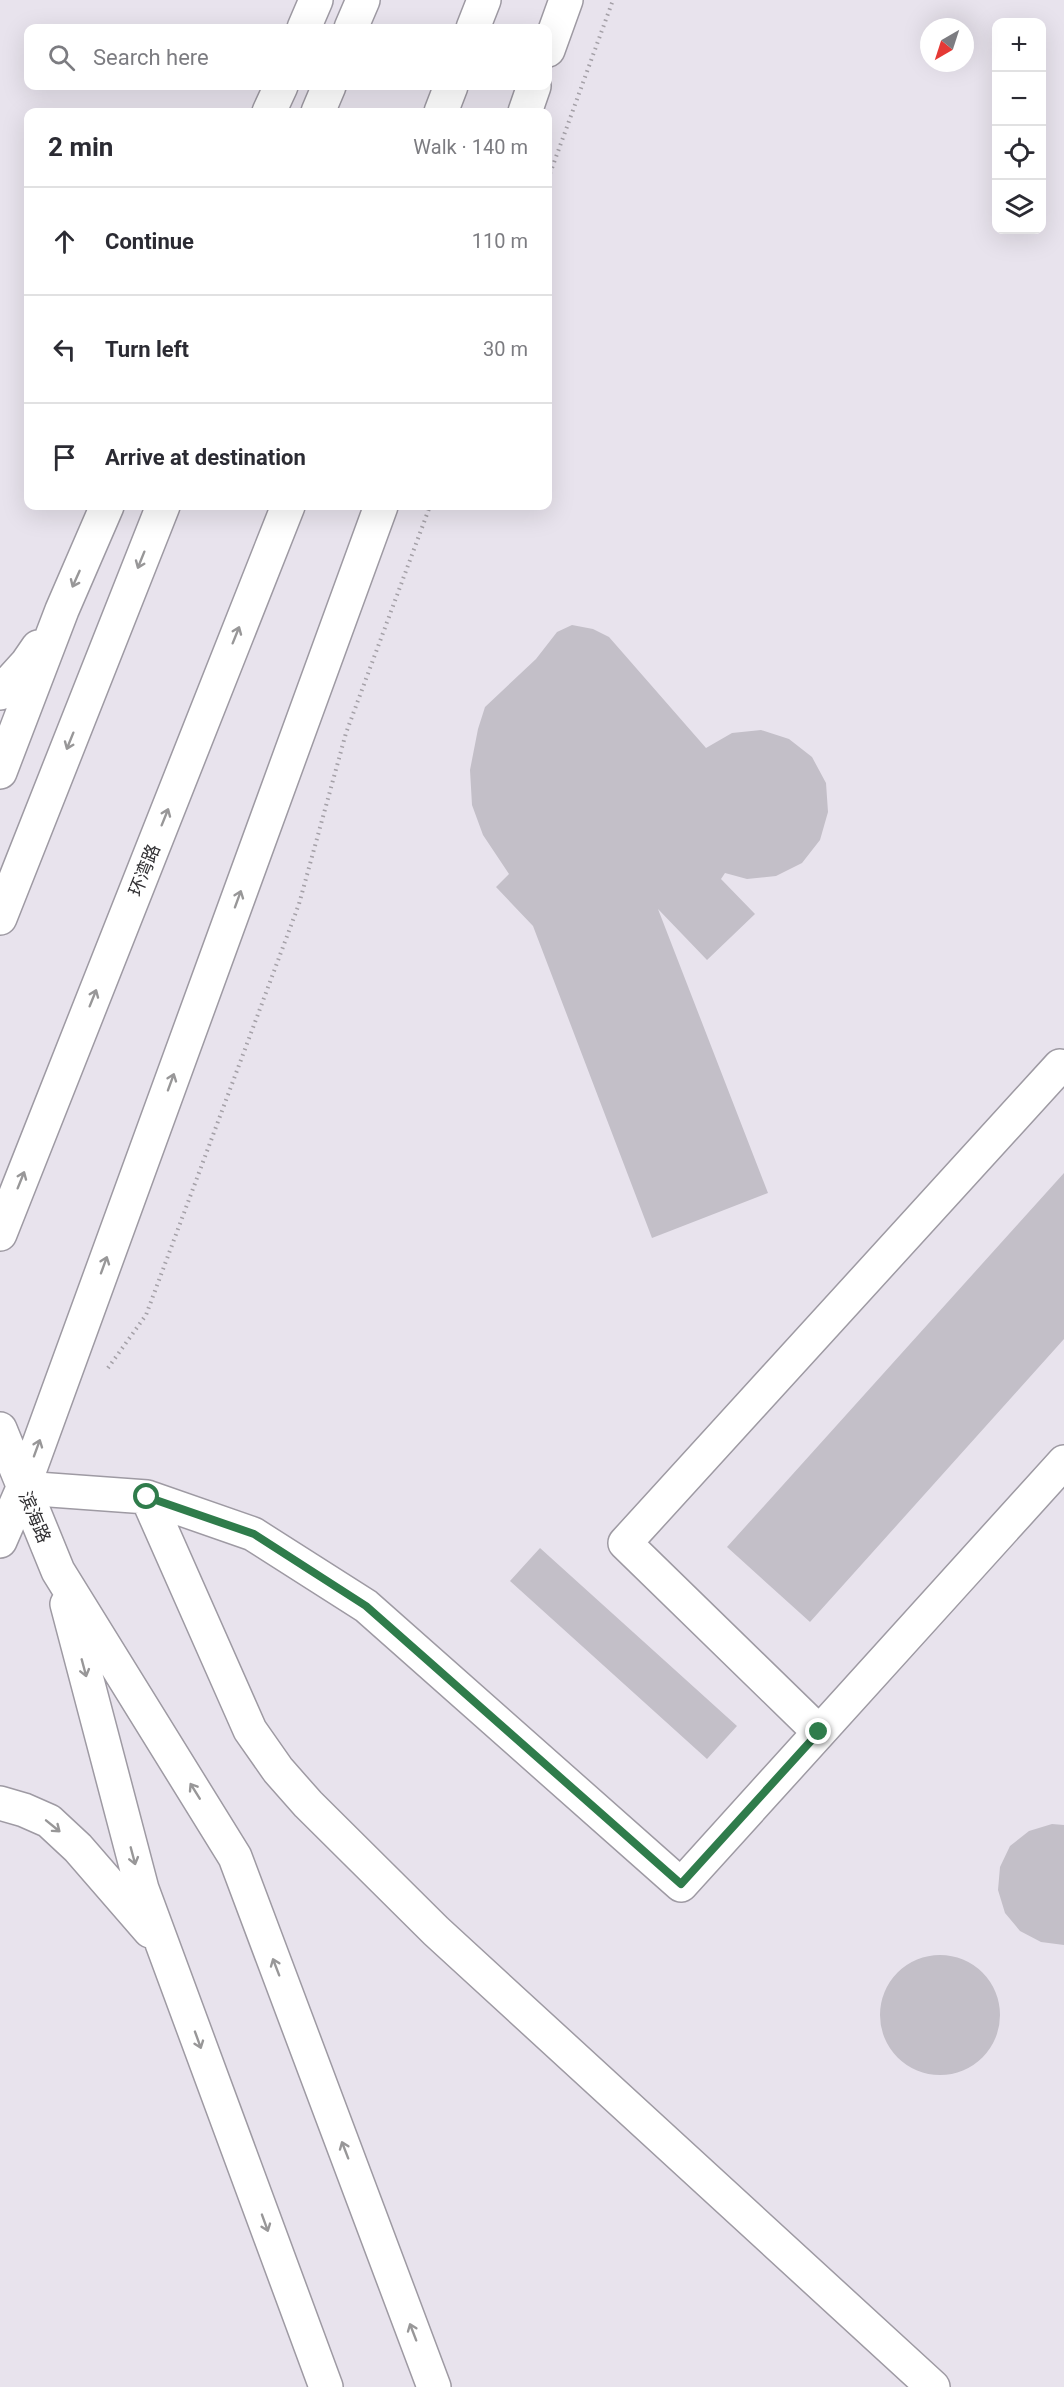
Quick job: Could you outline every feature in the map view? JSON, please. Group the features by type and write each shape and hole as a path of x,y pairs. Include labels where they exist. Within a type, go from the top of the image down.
{"main road":[{"path":"306,24 316,0"},
{"path":"353,24 363,0"},
{"path":"475,24 484,0"},
{"path":"552,39 566,0"},
{"path":"271,108 278,90"},
{"path":"320,108 327,90"},
{"path":"443,108 449,90"},
{"path":"526,108 533,90"},
{"path":"0,772 62,610 105,510"},
{"path":"0,918 161,510"},
{"name":"环湾路","path":"0,1234 286,510"},
{"path":"0,1541 23,1488 380,510"},
{"path":"0,693 27,663 62,610"},
{"path":"819,1732 626,1543 1060,1066 1064,1070"},
{"name":"滨海路","path":"0,1429 58,1570"},
{"path":"23,1488 147,1497 254,1534 366,1606 681,1884 1064,1462"},
{"path":"147,1497 250,1730 278,1770 308,1804 436,1931 933,2387"},
{"path":"58,1570 142,1889 326,2387"},
{"path":"58,1570 235,1857 434,2387"},
{"path":"0,1803 49,1821 78,1848 162,1946"}],"path":[{"path":"552,168 613,0"},
{"path":"105,1373 146,1315 299,904 346,733 429,510"}],"building":[{"path":"572,625 593,629 609,637 706,748 732,733 761,730 789,739 812,757 826,783 828,812 820,840 802,863 776,876 747,879 725,873 721,879 755,914 707,960 658,909 768,1193 652,1238 533,926 496,887 509,874 483,835 472,805 470,770 485,707 536,659 557,632"},
{"path":"1064,1173 1064,1339 810,1622 727,1547"},
{"path":"540,1548 737,1726 707,1759 510,1581"},
{"path":"1052,1824 1064,1825 1064,1945 1041,1942 1020,1931 1005,1913 998,1890 1000,1867 1010,1846 1029,1831"},
{"path":"940,1955 963,1960 982,1973 995,1992 1000,2015 995,2038 982,2057 963,2070 940,2075 917,2070 898,2057 885,2038 880,2015 885,1992 898,1973 917,1960"}],"route":[{"path":"147,1497 254,1534 366,1606 681,1884 819,1732"}]}
